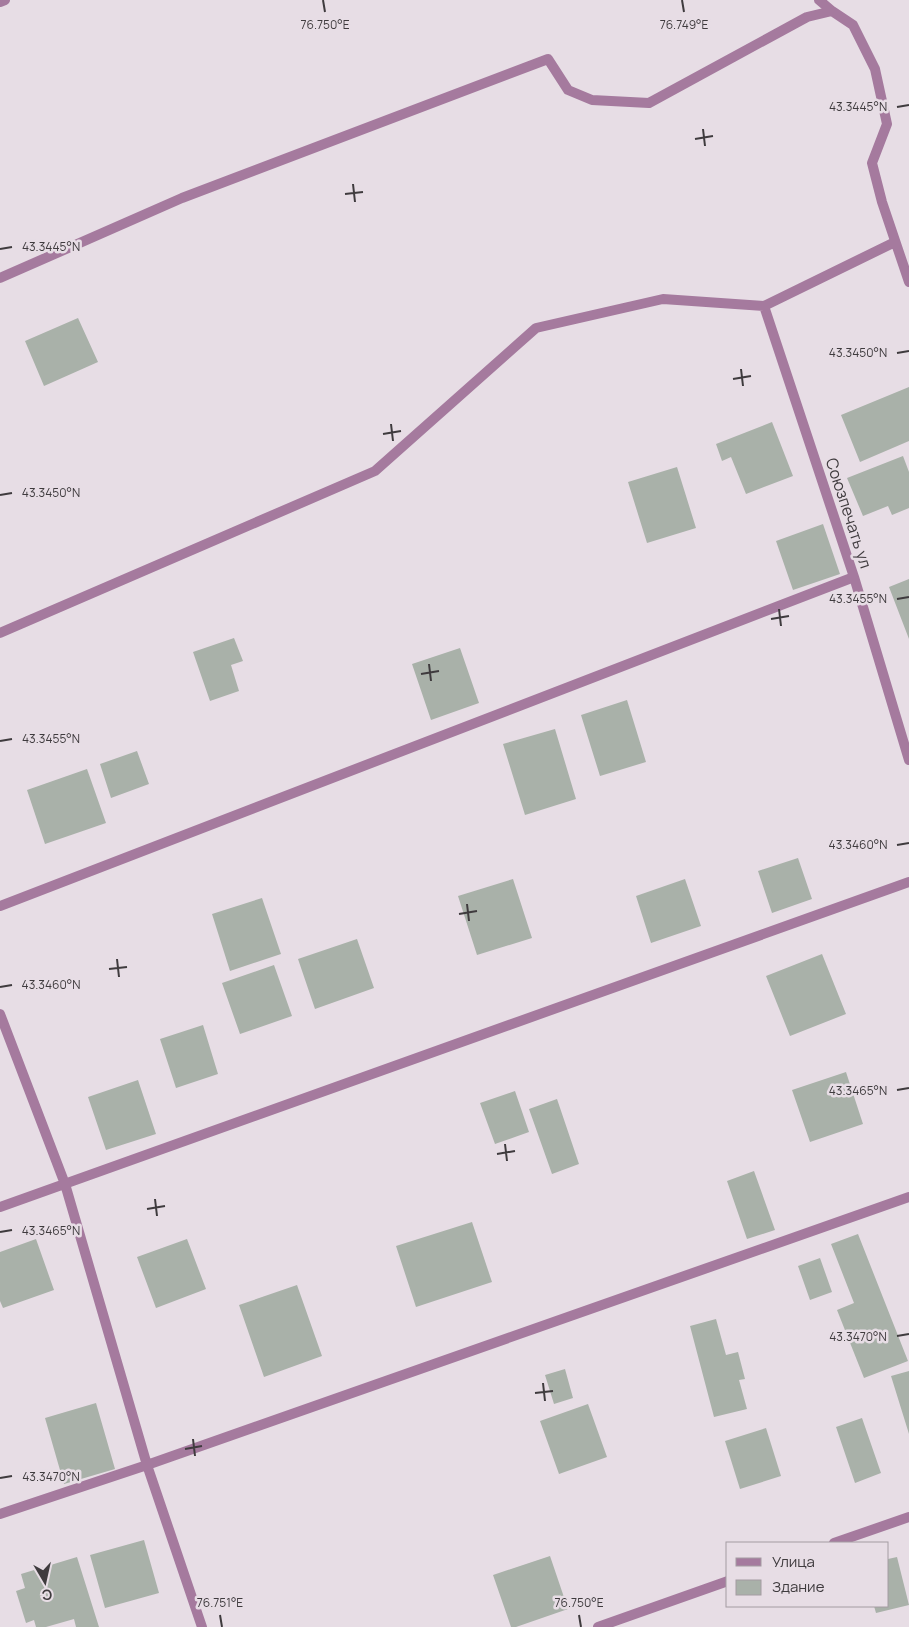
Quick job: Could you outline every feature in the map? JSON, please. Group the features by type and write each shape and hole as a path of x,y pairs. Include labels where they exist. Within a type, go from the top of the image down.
{"street":[{"path":"0,2 5,0"},
{"path":"819,0 853,25 875,69 888,124 872,163 909,282"},
{"path":"0,278 182,198 548,59 568,90 592,100 649,103 807,18 832,11"},
{"path":"0,633 375,471 536,328 663,299 764,306 895,242"},
{"name":"Союзпечать ул","path":"764,306 854,577 909,760"},
{"path":"0,906 854,577"},
{"path":"0,1207 909,882"},
{"path":"0,1014 65,1184 147,1465 202,1627"},
{"path":"0,1514 147,1465 909,1197"},
{"path":"837,1542 909,1517"},
{"path":"598,1627 726,1582"}],"building":[{"path":"78,318 98,362 44,386 25,341"},
{"path":"909,387 909,441 860,462 841,415"},
{"path":"772,422 793,476 746,494 731,457 722,461 716,444"},
{"path":"903,456 909,472 909,508 892,515 888,506 863,516 847,478"},
{"path":"677,467 696,528 647,543 628,482"},
{"path":"823,524 840,574 793,590 776,541"},
{"path":"909,579 909,639 889,587"},
{"path":"234,638 243,661 231,665 239,691 210,701 193,652"},
{"path":"460,648 479,703 431,720 412,664"},
{"path":"627,700 646,762 600,776 581,715"},
{"path":"555,729 576,799 525,815 503,744"},
{"path":"137,751 149,784 111,798 100,764"},
{"path":"87,769 106,823 45,844 27,790"},
{"path":"798,858 812,899 772,913 758,871"},
{"path":"513,879 532,938 477,955 458,896"},
{"path":"685,879 701,926 651,943 636,896"},
{"path":"262,898 281,954 230,971 212,914"},
{"path":"357,939 374,988 315,1009 298,959"},
{"path":"822,954 846,1014 790,1036 766,976"},
{"path":"274,965 292,1016 240,1034 222,983"},
{"path":"203,1025 218,1074 176,1088 160,1039"},
{"path":"846,1072 863,1124 810,1142 792,1090"},
{"path":"138,1080 156,1134 106,1150 88,1097"},
{"path":"515,1091 529,1132 495,1144 480,1103"},
{"path":"557,1099 579,1164 552,1174 529,1109"},
{"path":"754,1171 775,1230 747,1239 727,1181"},
{"path":"472,1222 492,1282 416,1307 396,1246"},
{"path":"858,1234 908,1361 864,1378 837,1310 854,1303 831,1244"},
{"path":"36,1239 54,1290 3,1308 0,1301 0,1252"},
{"path":"187,1239 206,1289 156,1308 137,1257"},
{"path":"820,1258 832,1292 810,1300 798,1266"},
{"path":"297,1285 322,1356 264,1377 239,1305"},
{"path":"716,1319 726,1355 738,1352 745,1379 739,1380 747,1409 714,1417 690,1326"},
{"path":"565,1369 573,1398 554,1404 545,1375"},
{"path":"909,1371 909,1434 891,1376"},
{"path":"96,1403 115,1469 64,1484 45,1418"},
{"path":"588,1404 607,1457 559,1474 540,1421"},
{"path":"862,1418 881,1473 855,1483 836,1427"},
{"path":"766,1428 781,1476 740,1489 725,1441"},
{"path":"144,1540 159,1593 105,1608 90,1555"},
{"path":"550,1556 568,1609 516,1627 511,1627 493,1575"},
{"path":"77,1557 99,1627 76,1627 74,1619 46,1627 36,1627 34,1620 26,1623 16,1591 25,1588 21,1574"},
{"path":"897,1557 909,1605 876,1613 874,1607 889,1607 889,1559"}]}
